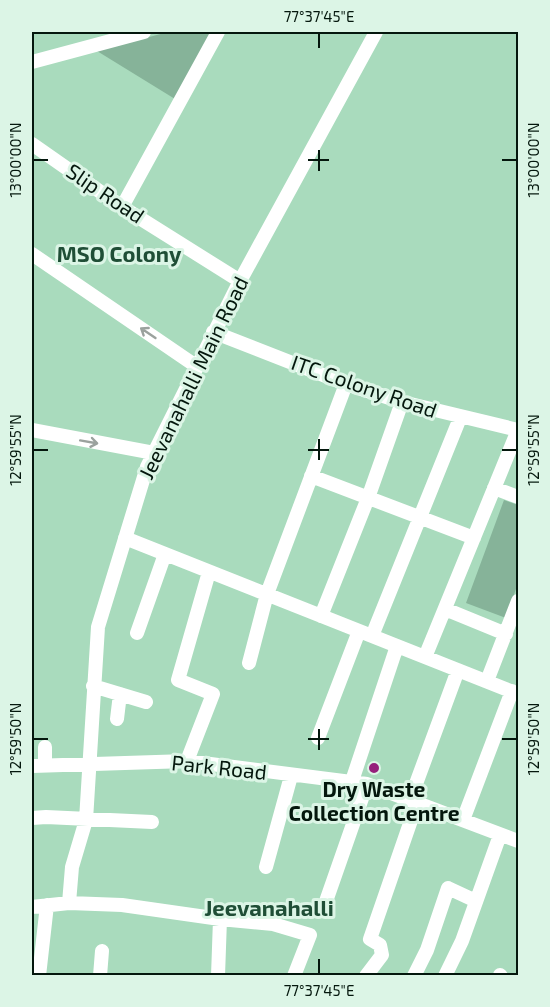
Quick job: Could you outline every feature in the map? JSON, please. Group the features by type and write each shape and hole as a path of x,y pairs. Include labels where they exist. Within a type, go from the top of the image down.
{"street":[{"path":"32,62 144,32"},
{"path":"122,207 218,32"},
{"name":"Jeevanahalli Main Road","path":"69,903 72,867 86,820 98,627 147,467 213,332 376,32"},
{"name":"Slip Road","path":"32,144 122,207 240,281"},
{"path":"32,254 196,366"},
{"name":"ITC Colony Road","path":"213,332 346,384 402,402 460,418 518,430"},
{"path":"249,663 267,594 346,384"},
{"path":"321,616 368,498 402,402"},
{"path":"372,636 460,418"},
{"path":"32,430 154,453"},
{"path":"425,657 518,430"},
{"path":"311,476 474,538"},
{"path":"494,488 519,497"},
{"path":"125,538 515,693 463,820"},
{"path":"137,633 165,554"},
{"path":"187,761 213,694 178,680 209,572"},
{"path":"487,681 519,601"},
{"path":"445,609 506,634"},
{"path":"318,738 359,631"},
{"path":"352,781 397,646"},
{"path":"366,975 381,955 380,945 370,939 458,670"},
{"path":"93,686 146,702"},
{"path":"117,719 120,694"},
{"path":"45,747 38,766 89,764"},
{"name":"Park Road","path":"89,764 187,761 291,776 352,781 367,784 518,841"},
{"path":"266,867 291,776"},
{"path":"324,907 367,784"},
{"path":"32,818 152,822"},
{"path":"445,975 462,940 500,834"},
{"path":"414,975 427,950 448,888 476,901"},
{"path":"32,907 69,903 122,905 273,924 310,935 294,975"},
{"path":"39,975 47,904"},
{"path":"218,975 220,919"},
{"path":"100,975 102,951"}],"green space":[{"path":"168,32 211,32 175,99 97,51"},
{"path":"504,500 518,505 518,583 506,618 466,603"}],"place":[{"name":"Dry Waste Collection Centre","path":"374,768"}],"district":[{"name":"MSO Colony","path":"119,254"},
{"name":"Jeevanahalli","path":"269,908"}]}
